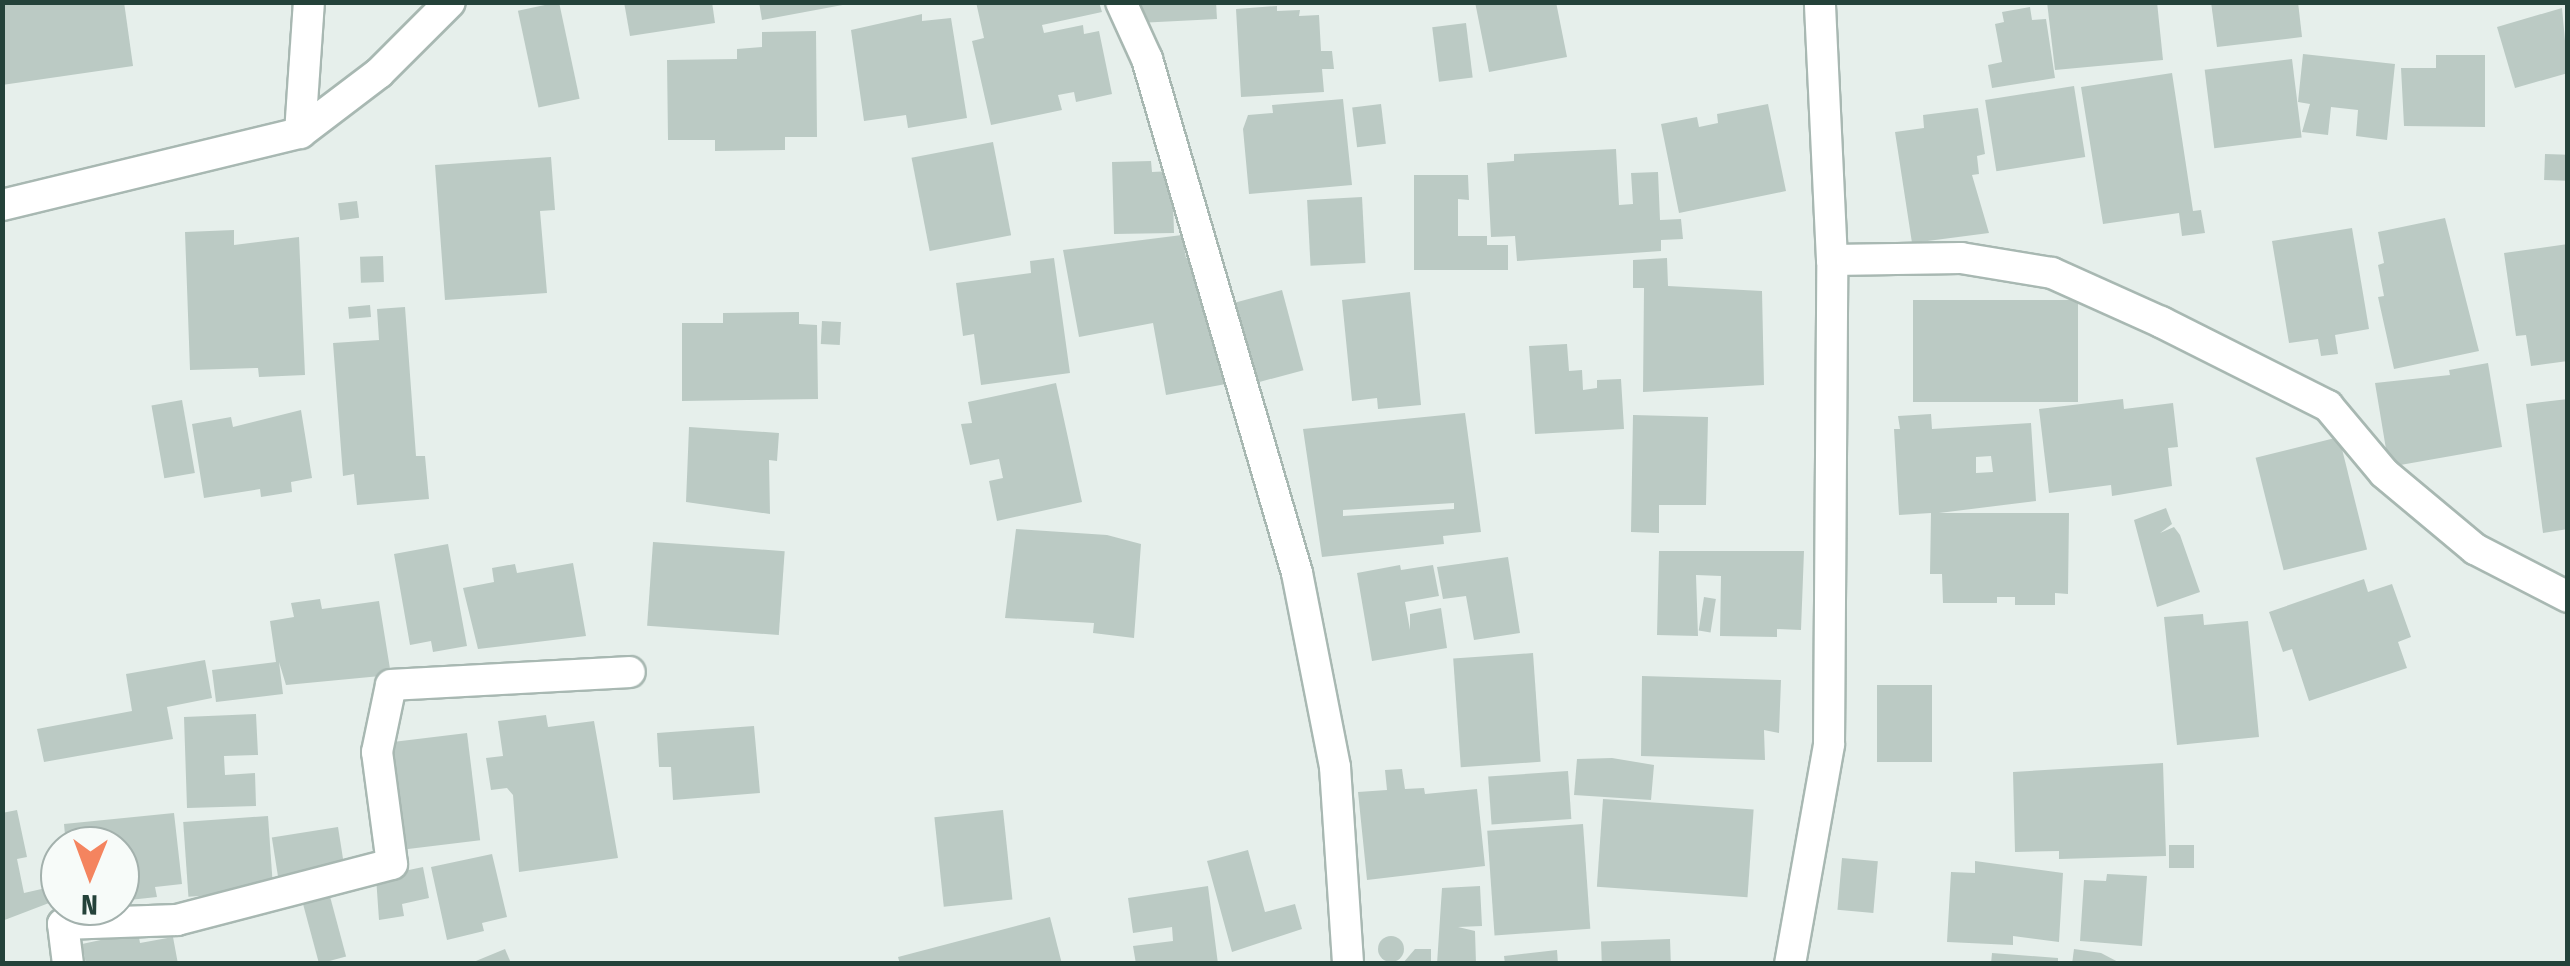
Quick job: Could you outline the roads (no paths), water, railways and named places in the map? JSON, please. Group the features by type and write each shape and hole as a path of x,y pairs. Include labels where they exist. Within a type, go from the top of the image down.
{"street":[{"path":"300,133 308,2"},
{"path":"2,205 300,133 379,73 450,2"},
{"path":"1121,2 1147,59 1296,573 1335,767 1348,964"},
{"path":"1790,964 1829,744 1832,260 1820,2"},
{"path":"1832,260 1960,258 2052,273 2161,322 2328,406 2384,473 2475,549 2566,601"},
{"path":"68,964 63,924 176,920 392,864 378,752 390,685 630,672"}]}
